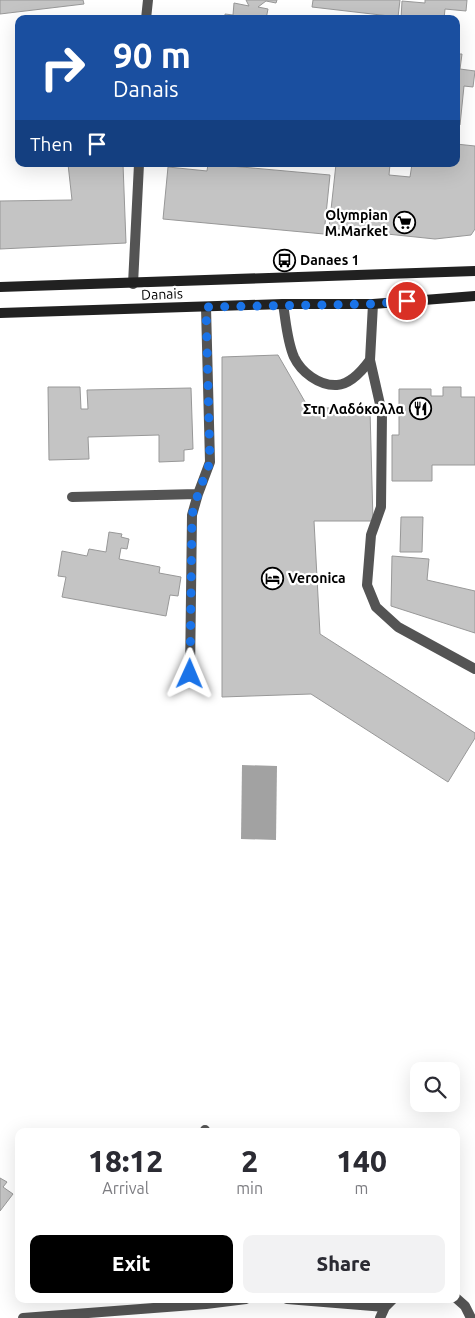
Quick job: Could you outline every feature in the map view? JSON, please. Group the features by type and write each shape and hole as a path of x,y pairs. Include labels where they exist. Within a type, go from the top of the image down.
{"main road":[{"name":"Danais","path":"0,287 475,271"},
{"name":"Danais","path":"0,313 283,304 373,304 475,296"}],"street":[{"path":"146,15 148,0"},
{"path":"133,284 139,167"},
{"path":"283,304 289,344 295,359 304,372 318,380 337,385 350,380 362,371 370,360"},
{"path":"373,304 370,360 382,413 381,507 371,535 367,585 376,607 398,627 475,669"},
{"path":"190,674 192,515 210,462 206,307"},
{"path":"72,496 198,494"},
{"path":"460,1302 465,1306 471,1318"},
{"path":"23,1318 184,1303"},
{"path":"336,1303 385,1307"},
{"path":"380,1318 389,1303"}],"shaded area":[{"path":"242,765 277,766 276,840 241,839"}],"building":[{"path":"0,0 83,0 84,4 0,14"},
{"path":"246,0 277,0 276,3 266,1 258,7 268,9 267,15 233,15 234,3 249,6"},
{"path":"313,0 400,0 398,15 381,15 312,7"},
{"path":"425,0 467,0 466,11 445,9 444,15 401,15 402,1 425,3"},
{"path":"460,69 475,71 473,87 464,86 460,125"},
{"path":"460,144 475,146 475,229 471,235 435,239 329,228 336,167 390,167 389,175 410,177 412,167 460,167"},
{"path":"68,167 123,167 126,243 0,249 0,201 72,200"},
{"path":"168,167 207,171 208,167 241,167 330,175 324,234 163,219"},
{"path":"278,355 308,407 370,410 373,521 314,521 320,634 475,733 475,738 448,782 311,694 222,697 222,357"},
{"path":"48,387 80,387 81,409 88,409 87,390 191,388 193,449 184,450 184,461 159,462 159,435 88,437 89,459 49,460"},
{"path":"443,387 461,387 461,397 475,397 475,465 432,465 432,481 392,481 392,435 399,435 399,389 431,389 431,396 443,396"},
{"path":"401,517 423,517 422,552 400,552"},
{"path":"109,532 122,534 121,537 129,539 127,549 121,548 119,559 160,567 159,573 181,577 178,596 170,595 166,616 62,597 66,577 58,576 62,551 87,556 89,549 106,552"},
{"path":"392,556 429,559 427,580 475,591 475,633 391,606"},
{"path":"0,1178 7,1182 3,1187 13,1194 0,1211"}],"place":[{"name":"Olympian M.Market","path":"404,223"},
{"name":"Danaes 1","path":"284,260"},
{"name":"Στη Λαδόκολλα","path":"420,409"},
{"name":"Veronica","path":"272,578"}],"route":[{"path":"190,674 192,515 210,462 206,307 283,304 373,304 407,301"}]}
